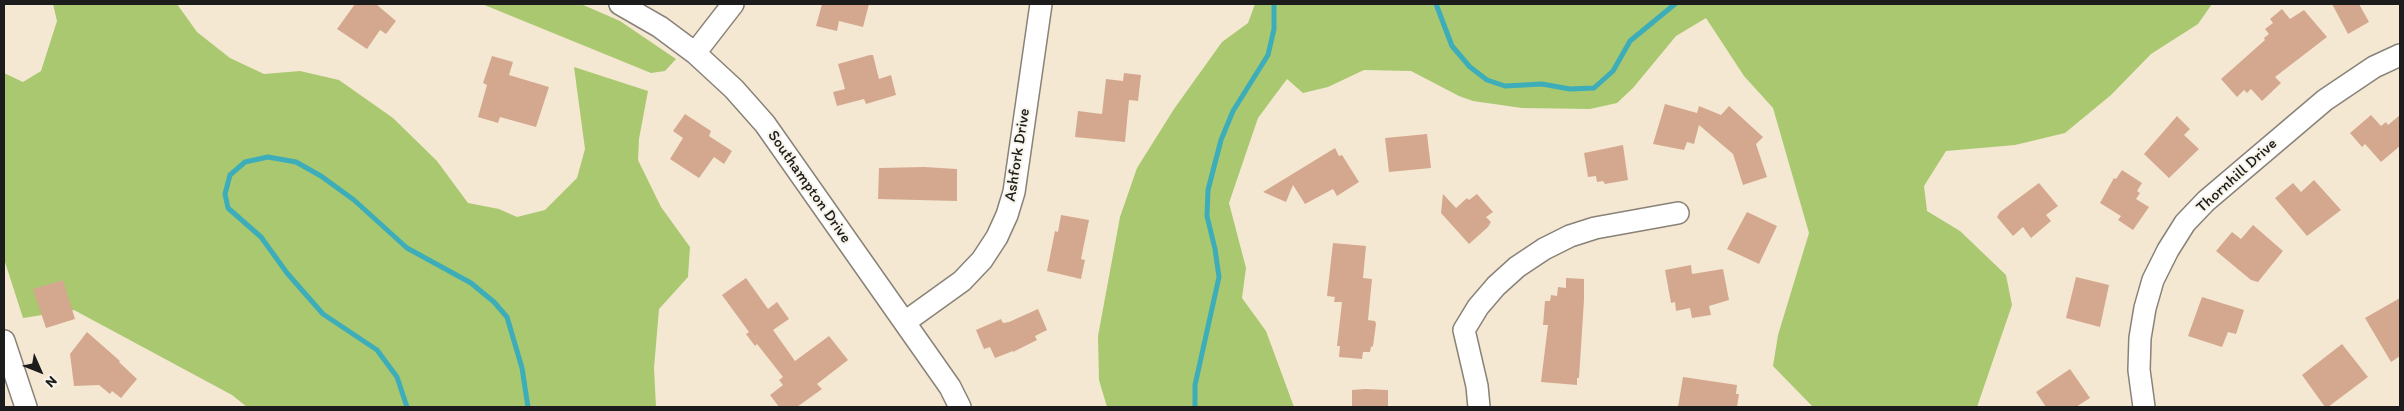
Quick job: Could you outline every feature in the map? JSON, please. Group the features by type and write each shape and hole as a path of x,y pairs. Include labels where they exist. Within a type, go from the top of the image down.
{"street":[{"name":"Southampton Drive","path":"620,4 660,27 695,53 734,89 765,124 950,387 960,407"},
{"path":"695,53 732,4"},
{"name":"Ashfork Drive","path":"904,322 962,281 982,260 997,237 1007,215 1014,192 1041,4"},
{"name":"Thornhill Drive","path":"2144,407 2139,370 2140,338 2145,308 2153,280 2168,250 2185,223 2206,200 2325,100 2374,67 2400,55"},
{"path":"1479,407 1477,386 1464,330 1478,307 1496,286 1517,267 1544,249 1570,236 1595,228 1678,213"},
{"path":"4,341 26,407"}],"green space":[{"path":"53,4 177,4 197,32 230,58 264,74 300,71 339,80 393,118 437,161 468,203 499,209 517,217 545,210 577,178 585,149 574,67 648,91 639,139 638,160 661,207 690,247 688,277 659,309 654,368 656,407 247,407 232,395 74,310 23,318 4,259 4,73 23,82 41,71 57,21"},
{"path":"482,4 581,4 620,21 676,59 665,71 651,73"},
{"path":"1255,4 2212,4 2198,24 2151,54 2111,95 2065,133 2015,145 1946,151 1924,186 1927,211 1960,231 2006,275 2012,305 1977,407 1813,407 1773,366 1778,335 1809,233 1773,108 1744,76 1706,18 1676,36 1633,88 1617,103 1590,109 1522,108 1473,101 1459,96 1411,71 1364,70 1328,87 1303,93 1287,79 1258,118 1229,203 1246,268 1242,298 1266,331 1294,407 1107,407 1099,380 1098,336 1120,217 1137,168 1174,109 1222,42 1248,23"}],"building":[{"path":"355,4 376,4 396,21 386,34 380,30 367,49 337,29"},
{"path":"822,4 869,4 863,27 839,21 837,31 816,26"},
{"path":"2332,4 2359,4 2369,22 2348,34"},
{"path":"2282,9 2290,19 2304,10 2327,37 2275,77 2281,83 2262,101 2251,89 2247,93 2244,90 2237,97 2221,79 2265,40 2264,38 2269,34 2265,29 2273,23 2270,19"},
{"path":"873,55 879,79 891,75 896,95 866,104 864,99 837,106 833,92 845,89 838,64"},
{"path":"492,56 513,62 509,75 549,87 536,127 500,117 498,123 478,117 487,85 483,83"},
{"path":"1124,73 1141,75 1138,101 1129,100 1125,142 1075,137 1078,111 1102,114 1106,79 1123,81"},
{"path":"1665,104 1697,113 1699,106 1721,115 1729,106 1763,137 1756,144 1767,177 1743,185 1733,154 1699,125 1694,144 1687,142 1684,150 1653,144"},
{"path":"685,114 711,131 709,136 732,151 724,164 714,157 699,178 670,159 683,138 673,131"},
{"path":"2371,115 2381,126 2386,122 2388,125 2400,115 2400,146 2381,162 2365,144 2362,147 2350,133"},
{"path":"2177,116 2190,129 2184,135 2199,149 2169,178 2144,154"},
{"path":"1427,134 1431,168 1389,172 1385,138"},
{"path":"1623,145 1628,180 1605,184 1603,181 1597,182 1596,176 1588,177 1584,153"},
{"path":"1335,148 1339,156 1342,155 1359,182 1337,196 1333,189 1305,204 1293,185 1286,202 1263,192"},
{"path":"924,167 957,169 957,201 878,199 879,168"},
{"path":"2122,170 2142,183 2137,191 2140,193 2136,199 2149,207 2133,230 2118,220 2121,216 2100,203 2114,178 2116,179"},
{"path":"2314,180 2341,210 2307,236 2275,198 2293,183 2301,192"},
{"path":"2039,183 2058,206 2046,215 2051,221 2031,238 2023,227 2013,236 1997,217 2000,212"},
{"path":"1443,194 1456,208 1467,198 1469,200 1477,194 1493,212 1486,217 1491,222 1488,227 1469,244 1441,213"},
{"path":"1747,212 1777,226 1759,264 1727,249"},
{"path":"1061,215 1089,220 1081,259 1085,260 1081,279 1047,271 1055,231 1058,232"},
{"path":"2253,225 2283,251 2258,282 2251,280 2216,251 2232,232 2241,239"},
{"path":"1333,243 1366,246 1363,278 1372,279 1368,320 1375,321 1376,324 1373,346 1370,352 1363,352 1362,359 1339,357 1340,346 1337,346 1342,302 1334,302 1335,297 1327,296"},
{"path":"1691,265 1692,274 1723,269 1729,300 1709,306 1711,315 1692,318 1690,308 1676,311 1675,302 1671,303 1665,270"},
{"path":"2076,277 2109,285 2100,327 2066,318"},
{"path":"746,278 768,309 777,302 789,319 773,330 795,361 829,336 848,360 817,384 822,389 797,407 779,407 770,395 783,385 779,380 783,377 757,344 755,346 746,334 749,332 722,295"},
{"path":"1566,278 1584,279 1579,378 1577,378 1577,385 1541,382 1548,325 1543,325 1545,301 1550,301 1551,295 1557,296 1558,287 1566,288"},
{"path":"63,280 75,319 46,328 33,289"},
{"path":"2202,297 2244,310 2236,334 2228,332 2222,347 2188,336"},
{"path":"2400,298 2400,356 2391,362 2365,318"},
{"path":"1038,309 1047,330 1035,336 1037,340 1013,352 995,358 990,347 984,349 976,330 1001,319 1003,323 1009,322"},
{"path":"87,332 137,379 121,398 112,391 110,394 99,385 74,386 70,354"},
{"path":"2342,344 2368,377 2328,407 2325,407 2302,375"},
{"path":"2070,369 2090,398 2076,407 2046,407 2036,392"},
{"path":"1683,377 1737,385 1736,394 1739,394 1737,407 1678,407"},
{"path":"1352,390 1388,390 1388,407 1352,407"}],"waterway":[{"path":"1195,407 1195,385 1219,277 1207,216 1208,190 1221,140 1233,111 1268,55 1274,29 1274,4"},
{"path":"1436,4 1452,46 1470,67 1487,80 1505,86 1542,84 1570,89 1594,88 1613,71 1630,41 1675,4"},
{"path":"407,407 397,377 377,350 323,314 287,273 261,237 228,208 225,194 230,175 245,162 268,157 296,162 321,176 354,200 407,248 471,283 494,302 507,317 522,368 528,407"}]}
